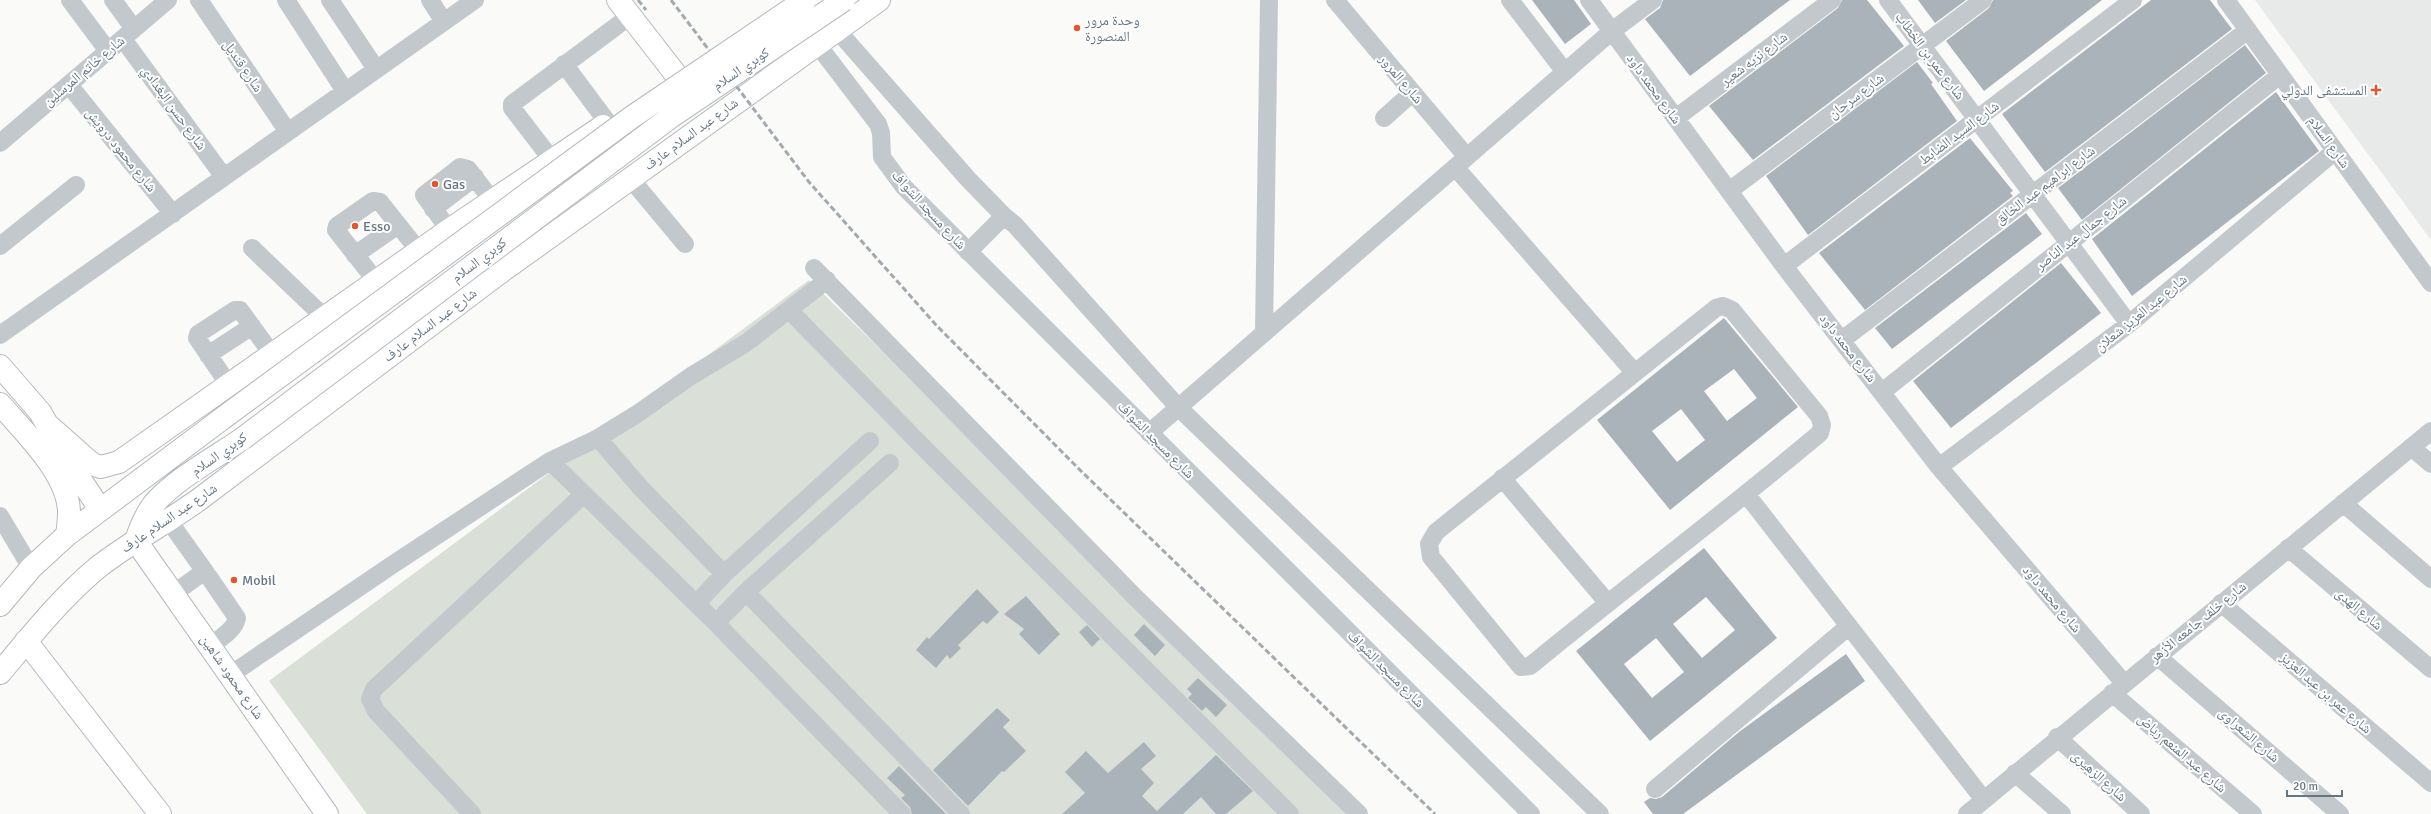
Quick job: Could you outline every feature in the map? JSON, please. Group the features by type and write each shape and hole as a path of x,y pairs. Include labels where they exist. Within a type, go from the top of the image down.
{"main road":[{"path":"49,426 92,464 101,467 110,466 132,454 324,317 492,200 608,123 787,0"},
{"name":"كوبري السلام","path":"100,509 632,117 805,0"},
{"name":"كوبري السلام","path":"136,541 143,521 153,505 166,492 242,438 665,120 844,0"},
{"name":"شارع عبد السلام عارف","path":"0,673 59,603 97,569 136,541 170,521 498,274 630,178 735,105 744,96 837,30 870,3"},
{"path":"624,8 677,76"},
{"path":"633,106 668,151"},
{"path":"452,228 498,274"},
{"path":"0,366 40,412 68,462 100,509 67,535 31,568 0,605"},
{"path":"0,404 40,450 65,491 69,512 67,535"},
{"name":"شارع محمود شاهين","path":"136,541 327,814"},
{"path":"26,641 160,814"}],"street":[{"path":"70,0 108,51"},
{"name":"شارع حسن البغدادي","path":"112,0 128,34 224,177"},
{"name":"شارع خاتم المرسلين","path":"0,143 168,0"},
{"name":"شارع قنديل","path":"199,0 288,132"},
{"path":"286,0 345,91"},
{"path":"330,0 376,69"},
{"path":"430,0 444,22"},
{"path":"0,334 173,214 475,0"},
{"path":"1264,333 1269,0"},
{"name":"شارع المرور","path":"1335,0 1412,93 1461,162 1635,373"},
{"path":"1510,0 1565,72"},
{"name":"شارع محمد داود","path":"1589,0 1784,266 1940,466 2118,688"},
{"path":"1149,433 1612,31 1653,0"},
{"name":"شارع نزيه شعير","path":"1676,118 1832,0"},
{"name":"شارع عمر بن الخطاب","path":"1888,0 2129,324"},
{"name":"شارع سرحان","path":"1729,191 1983,0"},
{"name":"شارع السيد الضابط","path":"1784,266 2133,0"},
{"name":"شارع السلام","path":"2226,0 2431,283"},
{"path":"552,160 512,108 512,104 564,64 624,8"},
{"path":"837,30 968,179 1004,216 1015,224 1178,407 1600,814"},
{"name":"شارع ابراهيم عبد الخالق","path":"1842,340 2248,30"},
{"name":"شارع مسجد الشواف","path":"817,44 878,124 881,133 882,157 892,173 968,252 1532,814"},
{"path":"564,64 608,123"},
{"name":"شارع جمال عبد الناصر","path":"1882,392 2280,75"},
{"name":"شارع محمود درويش","path":"69,85 173,214"},
{"path":"1384,118 1412,93"},
{"name":"شارع عبد العزيز شعلان","path":"1940,466 2129,324 2335,150"},
{"path":"452,228 424,198 425,192 463,166 475,178 492,200"},
{"path":"630,178 684,244"},
{"path":"0,246 76,185"},
{"path":"376,281 336,228 373,201 380,202 419,251"},
{"path":"968,252 1004,216"},
{"path":"355,255 398,224"},
{"path":"252,248 324,317"},
{"path":"230,675 392,565 550,461 598,438 637,414 691,376 746,343 789,310 820,274 1136,598 1359,814"},
{"path":"1723,306 1732,310 1819,416 1822,425 1820,433 1747,495 1607,602 1530,666 1521,667 1431,557 1428,544 1436,532 1502,478 1716,308 1723,306"},
{"path":"789,310 926,450 1290,814"},
{"path":"229,385 208,355 252,326 272,354"},
{"name":"شارع خلف جامعه الأزهر","path":"1967,814 2057,737 2431,431"},
{"path":"598,438 639,486 724,574"},
{"path":"696,604 724,574 870,441"},
{"path":"2411,447 2431,464"},
{"path":"550,461 716,622 902,814"},
{"path":"716,622 746,592 890,464"},
{"path":"1502,478 1607,602"},
{"path":"472,814 376,711 370,699 374,689 584,494"},
{"path":"1747,495 1984,800"},
{"path":"2343,503 2431,579"},
{"path":"0,516 31,568"},
{"path":"170,521 237,618 232,628 210,646"},
{"name":"شارع الهدى","path":"2288,548 2431,669"},
{"path":"173,594 202,573 206,573"},
{"path":"746,592 961,814"},
{"name":"شارع عمر بن عبد العزيز","path":"2221,603 2428,775"},
{"path":"1655,789 1849,626"},
{"name":"شارع الشعراوى","path":"2157,656 2340,814"},
{"name":"شارع عبد المنعم رياض","path":"2118,688 2253,814"},
{"name":"شارع الزهيرى","path":"2057,737 2141,814"},
{"path":"2015,773 2062,814"}],"shaded area":[{"name":"المستشفى الدولي","path":"2255,0 2431,0 2431,240"},
{"path":"809,280 1361,814 367,814 269,681"}],"building":[{"path":"1532,0 1574,0 1591,24 1565,44"},
{"path":"1663,0 1790,0 1690,76 1645,19 1660,8"},
{"path":"1842,0 1867,0 1904,46 1753,160 1709,106 1838,8"},
{"path":"1918,0 1966,0 1935,23"},
{"path":"1993,0 2102,0 1984,91 1946,41 1989,8"},
{"path":"2151,0 2210,0 2232,29 2045,172 2002,114"},
{"path":"2245,45 2266,73 2082,220 2058,188"},
{"path":"1917,62 1933,83 1931,84 1957,121 1808,235 1766,176"},
{"path":"2276,92 2319,151 2132,296 2092,239"},
{"path":"1970,138 2013,191 2010,193 2013,196 1865,310 1819,253"},
{"path":"2026,213 2042,234 1892,349 1875,328"},
{"path":"2061,263 2101,313 1951,428 1913,381"},
{"path":"1724,318 1798,407 1670,510 1597,420","holes":["1734,369 1757,398 1727,421 1704,391","1681,409 1705,440 1677,462 1652,431"]},
{"path":"1704,548 1777,638 1650,741 1576,651","holes":["1706,597 1735,630 1702,658 1673,624","1656,638 1684,672 1652,698 1624,664"]},
{"path":"977,589 999,612 987,624 983,621 958,645 961,648 950,659 947,655 936,668 916,650 927,637 929,639"},
{"path":"1026,596 1060,634 1039,655 1019,634 1024,629 1004,614"},
{"path":"1144,624 1165,645 1155,656 1134,635"},
{"path":"1087,625 1100,639 1092,647 1079,632"},
{"path":"1846,654 1865,681 1683,814 1653,814 1644,802 1650,798 1656,799 1662,797 1739,732"},
{"path":"1198,678 1227,705 1216,717 1206,707 1202,711 1188,698 1192,694 1187,689"},
{"path":"997,708 1010,720 1003,727 1026,751 1004,772 1002,771 968,806 933,770"},
{"path":"1144,742 1156,756 1141,769 1154,783 1142,796 1157,811 1216,755 1253,791 1226,814 1216,814 1201,797 1183,814 1062,814 1085,793 1065,772 1086,751 1108,773"},
{"path":"899,766 946,814 912,814 910,807 901,798 905,795 887,778"}],"railway":[{"path":"638,0 646,10"},
{"path":"671,0 809,182 937,326 1081,471 1435,814"}],"place":[{"name":"وحدة مرور المنصورة","path":"1077,28"},
{"name":"المستشفى الدولي","path":"2376,90"},
{"name":"Gas","path":"435,184"},
{"name":"Esso","path":"355,226"},
{"name":"Mobil","path":"234,580"}]}
